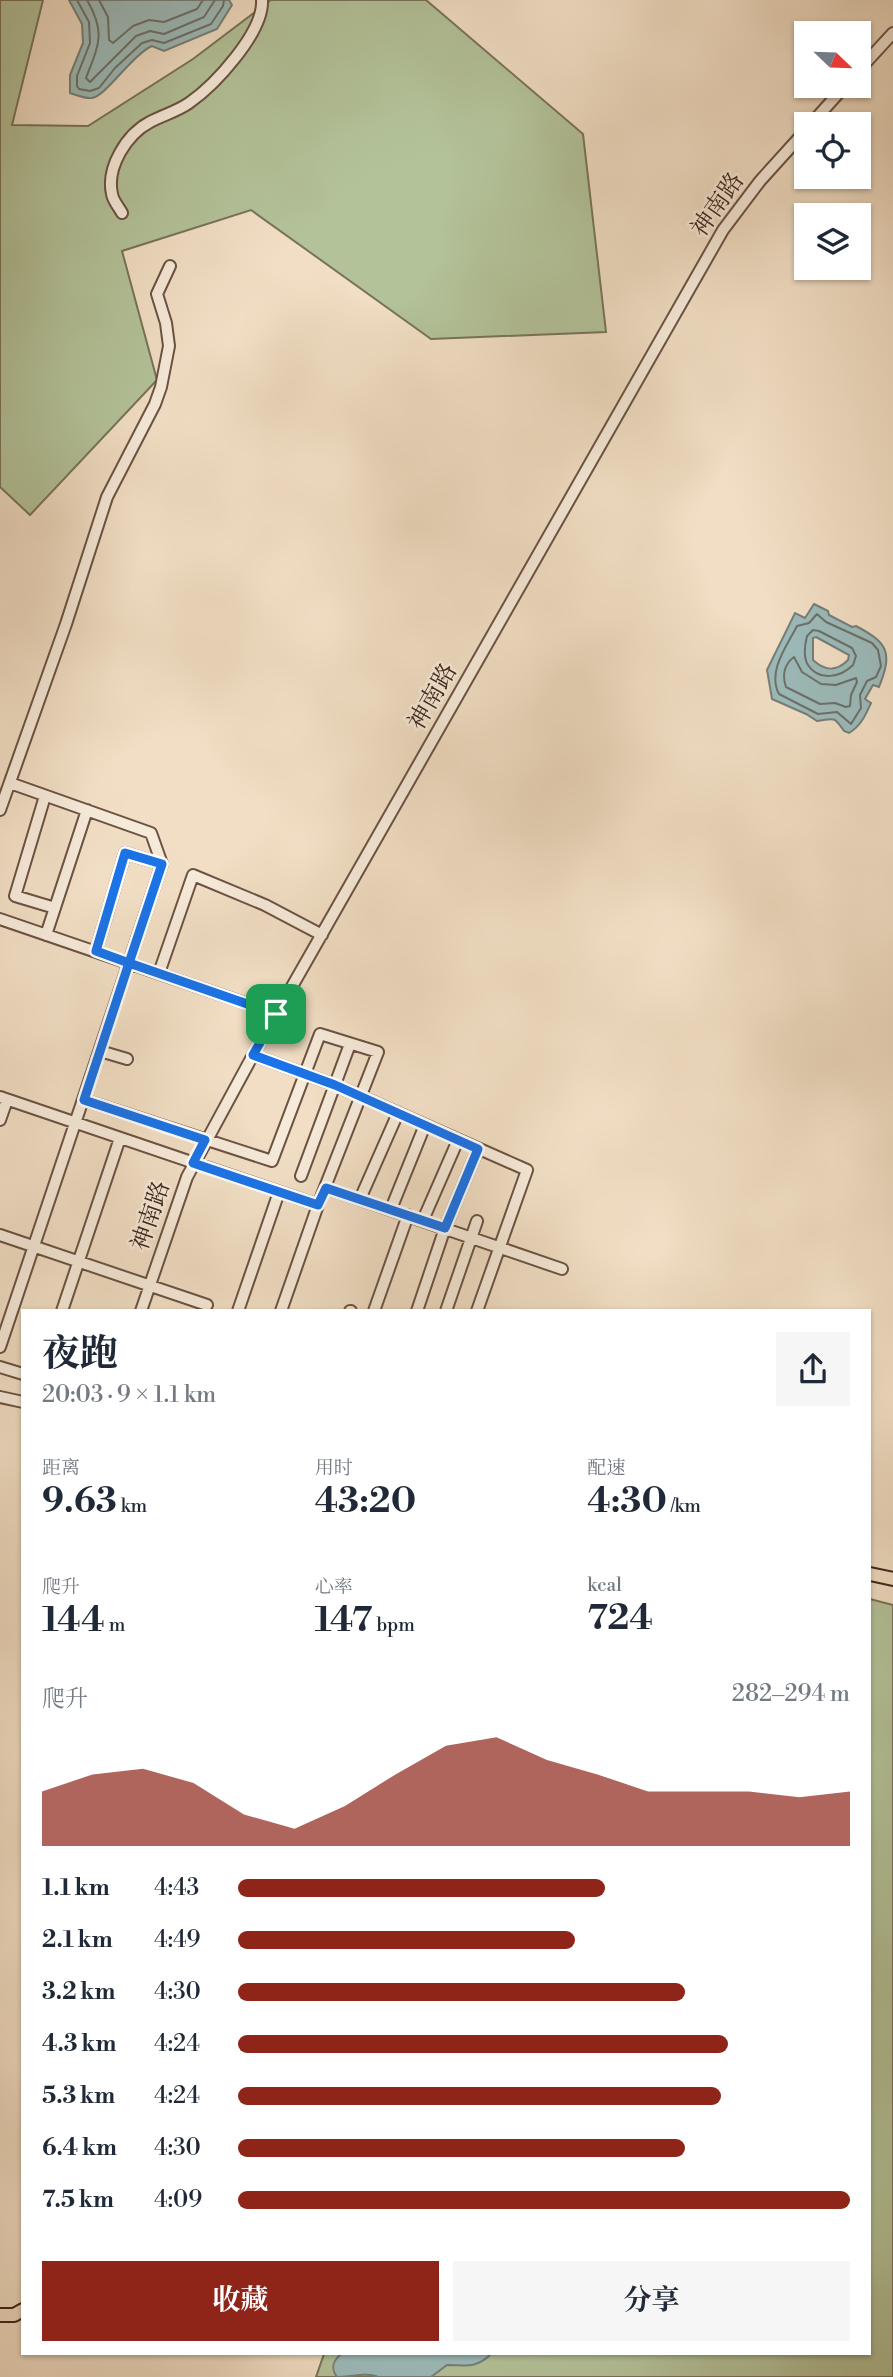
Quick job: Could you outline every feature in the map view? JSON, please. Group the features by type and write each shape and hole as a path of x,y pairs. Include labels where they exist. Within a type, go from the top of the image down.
{"main road":[{"path":"871,1574 893,1579"},
{"path":"0,2315 14,2315 21,2311"}],"street":[{"path":"122,213 112,197 111,181 125,145 135,132 150,122 187,105 228,67 258,23 262,14 262,0"},
{"path":"872,56 893,33"},
{"path":"822,112 834,98"},
{"name":"神南路","path":"142,1309 193,1163 205,1140 723,230 752,191 794,144"},
{"path":"0,810 66,624 107,497 155,404 161,387 169,346 166,323 157,294 170,266"},
{"path":"0,1347 162,864 151,833 10,783"},
{"path":"45,796 15,895 55,908"},
{"path":"46,934 86,810"},
{"path":"96,951 125,853 162,864"},
{"path":"159,973 193,875 265,905 322,935"},
{"path":"0,919 276,1014"},
{"path":"84,1100 272,1161 320,1034 378,1052 318,1205 282,1309"},
{"path":"301,1175 350,1044"},
{"path":"100,1051 127,1059"},
{"path":"253,1055 335,1085 527,1170 478,1309"},
{"path":"0,1121 4,1098 318,1205"},
{"path":"360,1199 398,1113"},
{"path":"391,1209 425,1125"},
{"path":"63,1309 120,1138"},
{"path":"423,1220 458,1140"},
{"path":"418,1309 445,1228 478,1149"},
{"path":"326,1188 562,1269"},
{"path":"239,1309 279,1192"},
{"path":"375,1309 408,1215"},
{"path":"447,1309 477,1221"},
{"path":"0,1235 207,1305"},
{"path":"0,1367 21,1373"},
{"path":"0,1397 21,1402"}],"green space":[{"path":"0,0 43,0 12,125 88,126 193,59 271,0 426,0 583,134 606,332 431,339 251,210 122,251 157,380 30,515 0,487"},
{"path":"871,1599 893,1605 893,2377 316,2377 324,2355 871,2355"}],"water":[{"path":"69,0 229,0 232,5 217,29 164,51 152,46 98,96 90,98 70,93 70,75 83,43 82,24"},
{"path":"814,604 828,611 829,615 867,632 885,650 886,665 879,687 873,685 865,699 871,703 867,711 860,723 849,733 835,720 817,721 772,699 767,670 795,613 805,618","holes":["816,637 849,655 848,660 839,667 830,669 822,666 813,660 813,638"]},
{"path":"340,2355 490,2355 475,2364 447,2365 431,2377 337,2377 333,2365"}],"route":[{"path":"276,1014 129,963 162,864 125,853 96,951 129,963 84,1100 205,1140 193,1163 318,1205 326,1188 445,1228 478,1149 335,1085 253,1055 276,1014"}]}
